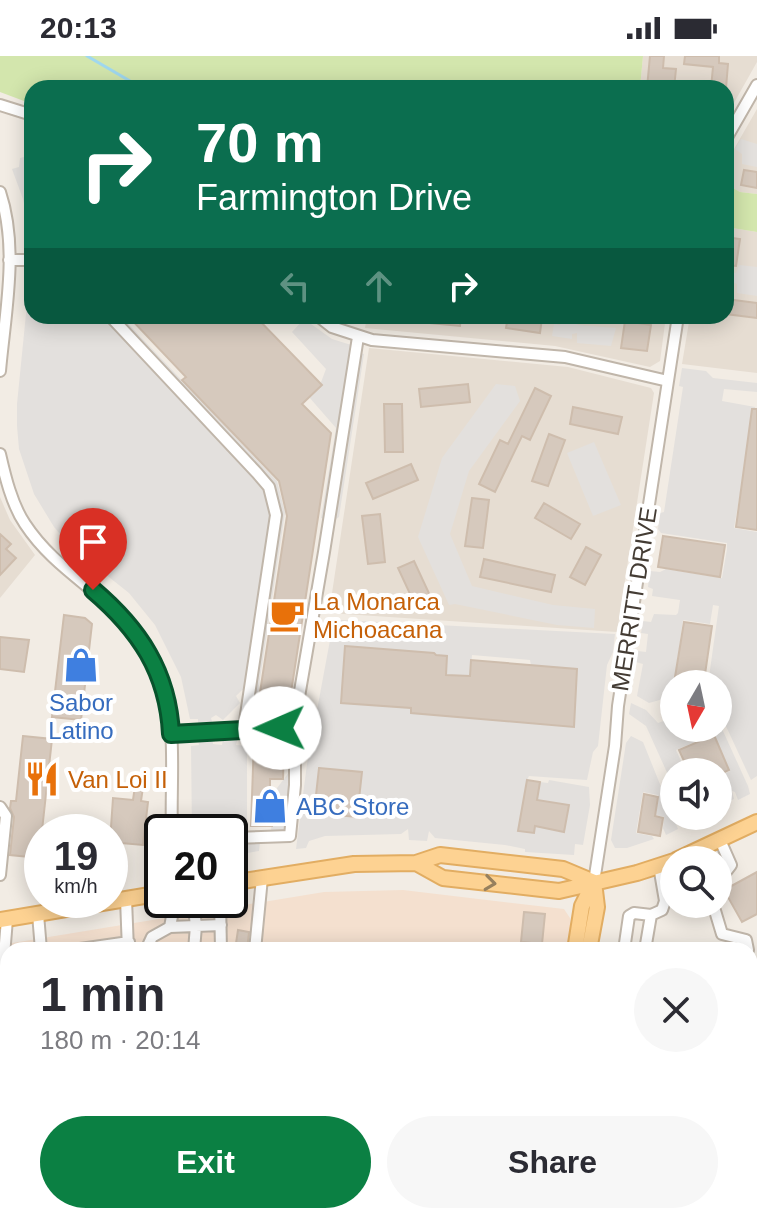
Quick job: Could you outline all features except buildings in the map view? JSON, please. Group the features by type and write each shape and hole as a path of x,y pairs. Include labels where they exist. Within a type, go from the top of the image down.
{"main road":[{"path":"706,846 757,822"},
{"path":"248,880 354,864 416,863 440,855 563,869 594,882"},
{"path":"416,863 443,878 559,891 659,866"},
{"name":"MERRITT DRIVE","path":"576,942 582,906 594,882"},
{"name":"MERRITT DRIVE","path":"590,942 597,907 594,882"},
{"path":"4,920 24,916"}],"street":[{"path":"734,125 757,85"},
{"path":"0,105 24,112"},
{"path":"0,192 9,229 0,371"},
{"path":"9,260 24,260"},
{"path":"117,324 257,473 273,496 276,515 244,728"},
{"path":"328,324 372,340 565,357 668,381"},
{"name":"MERRITT DRIVE","path":"594,882 677,324"},
{"path":"171,734 280,728 295,720 358,337"},
{"path":"0,458 24,523 56,558 117,610 141,638 161,680 171,734 172,814"},
{"path":"248,837 290,836 295,746 280,728"},
{"path":"0,807 6,816 0,875"},
{"path":"720,840 723,846"},
{"path":"636,942 638,930 651,915 662,910 665,901 659,866"},
{"path":"256,942 262,878"},
{"path":"636,942 638,930 629,916 634,913 651,915"},
{"path":"38,918 40,942"},
{"path":"127,918 128,942"},
{"path":"170,927 172,918"},
{"path":"195,918 195,942"},
{"path":"717,918 722,934 746,942"},
{"path":"3,942 4,920"},
{"path":"150,942 152,937 170,927 221,920 221,942"}],"shaded area":[{"path":"643,56 757,56 757,62 734,103 734,80 641,80"},
{"path":"757,109 757,194 734,189 734,149"},
{"path":"741,139 757,144 757,167 742,164 742,154 735,149"},
{"path":"24,157 24,204 12,169 19,167 20,158"},
{"path":"734,228 757,232 757,373 682,364 689,324 734,324"},
{"path":"739,265 757,267 757,296 737,293 737,284 734,283"},
{"path":"25,324 129,324 277,481 285,512 258,692 242,690 236,696 240,703 223,720 216,715 211,718 212,722 198,723 198,719 190,719 181,677 155,625 129,593 95,566 114,548 119,554 123,550 88,517 86,520 89,523 68,543 54,527 34,494 19,449 17,404"},
{"path":"299,324 311,324 332,339 361,348 360,353 364,354 339,517 333,521 321,518 336,428 309,397 320,385 326,369 292,332"},
{"path":"366,324 665,324 660,361 650,367 555,346 365,328"},
{"path":"554,324 616,328 611,346 577,343 577,333 572,334 572,339 552,336"},
{"path":"369,348 568,367 651,388 654,393 617,632 329,613"},
{"path":"682,368 706,371 713,378 757,383 757,392 724,389 722,401 755,407 734,528 757,532 757,776 751,780 732,739 732,670 710,670 719,606 713,605 710,624 683,620 676,670 660,670 660,700 649,703 637,696 643,664 636,662 638,651 646,652 648,634 641,633 643,621 651,622 654,614 676,615 680,600 652,596 653,589 648,587 650,571 666,569 722,578 727,549 727,543 661,533 658,529 660,513 664,512 683,387 679,386"},
{"path":"496,384 515,386 520,401 469,471 450,534 472,586 553,605 595,609 594,628 557,625 449,605 418,537 442,458"},
{"path":"594,442 621,505 593,516 567,453"},
{"path":"0,497 10,520 35,555 0,598"},
{"path":"339,620 615,634 613,652 607,665 598,746 593,752 587,780 529,776 527,780 518,830 533,833 535,826 564,831 568,805 537,800 540,782 548,783 549,780 589,787 590,805 583,845 575,844 574,855 525,852 525,849 505,845 435,838 429,831 427,841 409,840 408,829 401,834 325,836 309,841 306,848 296,849 307,764 333,624","holes":["345,646 434,653 447,657 446,675 470,676 472,655 530,660 531,665 577,669 574,727 411,713 411,708 341,703","361,773 357,817 315,813"]},
{"path":"631,703 646,710 660,722 660,742 695,742 676,750 680,758 660,758 646,726 629,714"},
{"path":"631,736 643,742 660,784 660,816 656,815 658,795 643,792 636,833 654,839 627,848 615,848 611,840 626,743"},
{"path":"238,737 236,745 247,746 247,814 192,814 191,746 199,745 198,740 212,739 213,744 222,745 223,739"},
{"path":"717,742 728,742 750,794 738,800 732,791 732,758 724,758"},
{"path":"290,771 301,771 293,839 260,842 259,851 248,853 248,831 271,830 274,792"},
{"path":"403,890 564,909 570,918 571,929 568,942 18,942 165,918 248,918 248,904 324,892"}],"green space":[{"path":"0,56 643,56 641,80 24,80 24,101 0,92"},
{"path":"734,189 757,194 757,232 734,228"}],"waterway":[{"path":"87,56 128,80"}],"place":[{"name":"La Monarca Michoacana","path":"287,615"},
{"name":"Sabor Latino","path":"81,665"},
{"name":"Van Loi II","path":"42,779"},
{"name":"ABC Store","path":"270,806"}],"route":[{"path":"93,590 117,610 141,638 161,680 171,734 280,728"}]}
